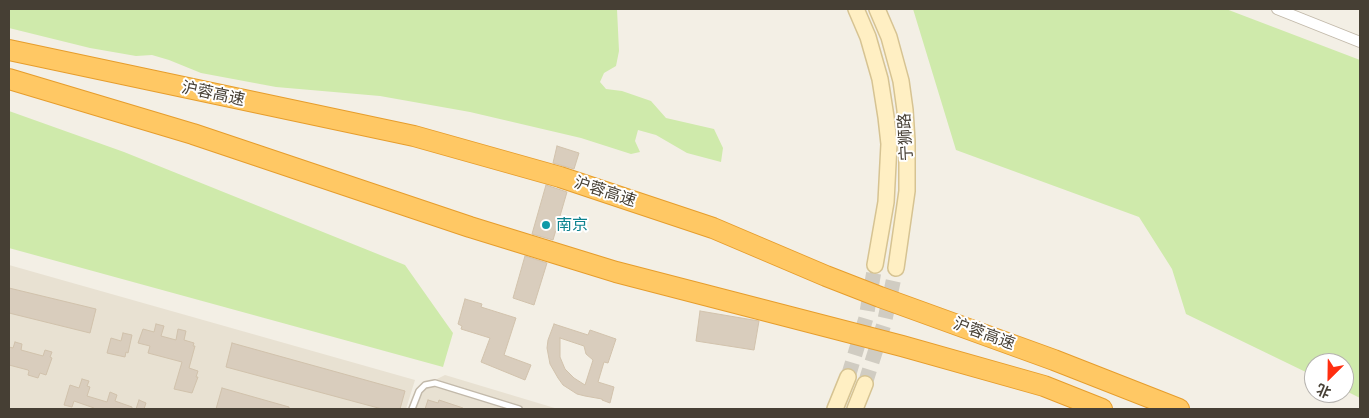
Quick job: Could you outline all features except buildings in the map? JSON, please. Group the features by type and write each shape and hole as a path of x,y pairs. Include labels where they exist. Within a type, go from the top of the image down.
{"highway":[{"name":"沪蓉高速","path":"9,50 414,136 560,177 713,228 880,297 1054,360 1179,409"},
{"name":"沪蓉高速","path":"9,79 193,134 470,227 616,272 912,349 1044,386 1102,409"}],"main road":[{"name":"宁狮路","path":"856,9 868,37 880,79 889,144 886,202 875,265"},
{"name":"宁狮路","path":"877,9 889,37 901,81 907,133 907,192 896,268"},
{"path":"835,409 848,377"},
{"path":"855,409 865,384"}],"street":[{"path":"1277,9 1360,42"}],"lane":[{"path":"412,409 419,391 425,385 435,383 518,409"}],"shaded area":[{"path":"9,265 415,380 406,409 9,409"},
{"path":"445,375 558,409 416,409 420,397 429,383"}],"green space":[{"path":"10,9 617,9 619,51 616,66 604,73 600,82 606,89 622,91 651,101 666,118 714,129 723,148 721,162 687,153 656,135 638,130 635,141 640,152 631,154 581,138 470,112 380,96 276,87 201,73 152,55 136,56 90,48 9,28"},
{"path":"913,9 1226,9 1360,60 1360,398 1354,395 1354,353 1304,353 1304,371 1186,314 1172,269 1139,217 956,150"},
{"path":"9,111 124,152 405,265 453,333 443,367 9,248"}],"tunnel":[{"path":"848,377 866,318 875,265"},
{"path":"865,384 884,324 896,268"}],"place":[{"name":"南京","path":"546,225"}]}
